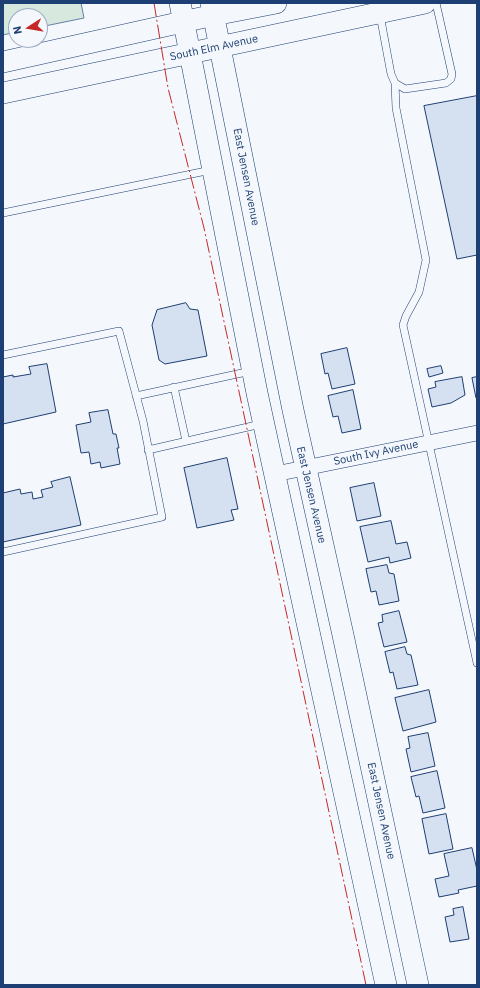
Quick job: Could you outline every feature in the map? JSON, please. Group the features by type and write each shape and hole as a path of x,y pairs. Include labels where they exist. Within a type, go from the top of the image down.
{"main road":[{"path":"3,62 182,13 276,3"},
{"name":"South Elm Avenue","path":"3,93 426,3"},
{"name":"East Jensen Avenue","path":"212,9 305,468 343,635 418,985"},
{"path":"182,13 264,423 386,985"}],"street":[{"name":"South Ivy Avenue","path":"275,474 477,433"}],"lane":[{"path":"395,83 405,89 446,83 451,79 452,74 436,3"},
{"path":"379,13 391,74 395,83 396,108 426,260 419,292 406,316 403,325 477,663"},
{"path":"3,214 213,170"},
{"path":"3,355 119,331 143,421 162,516 3,552"},
{"path":"136,396 253,370"},
{"path":"174,387 186,441"},
{"path":"148,450 264,423"}],"shaded area":[{"path":"3,3 81,3 84,18 48,25 48,8 8,8 8,34 3,35"}],"building":[{"path":"477,96 477,255 457,259 424,106"},
{"path":"186,303 190,309 198,310 207,356 165,364 159,360 152,325 157,310"},
{"path":"347,348 355,384 332,389 328,373 325,374 321,354"},
{"path":"47,364 56,412 3,424 3,377 31,374 29,367"},
{"path":"441,366 443,373 429,377 427,369"},
{"path":"462,377 465,395 451,403 432,407 428,389 436,387 435,382"},
{"path":"477,377 477,397 476,398 472,378"},
{"path":"353,390 361,429 342,433 338,416 333,417 328,396"},
{"path":"108,410 113,434 116,434 120,464 101,468 100,462 91,464 89,452 81,453 76,425 91,422 89,413"},
{"path":"227,458 238,509 231,510 234,520 197,528 184,468"},
{"path":"70,477 81,525 3,542 3,493 20,489 21,494 32,492 33,499 43,497 41,490 53,487 51,482"},
{"path":"374,483 381,516 357,521 350,488"},
{"path":"391,521 396,544 407,542 411,558 390,563 389,557 368,562 360,527"},
{"path":"387,565 389,573 394,574 399,601 379,605 376,591 371,592 366,569"},
{"path":"399,611 407,642 384,647 378,623 383,622 382,615"},
{"path":"405,647 407,654 411,655 418,685 397,689 393,672 390,673 385,652"},
{"path":"429,690 436,722 403,731 395,698"},
{"path":"428,733 435,766 411,772 406,749 410,748 408,737"},
{"path":"437,771 445,808 423,813 419,796 416,797 411,777"},
{"path":"446,814 453,849 429,854 422,819"},
{"path":"472,848 477,870 477,886 458,890 459,893 439,897 435,879 449,876 444,854"},
{"path":"463,907 469,939 450,942 445,917 454,915 453,909"}],"power":[{"path":"154,3 168,88 204,228 366,985"}]}
